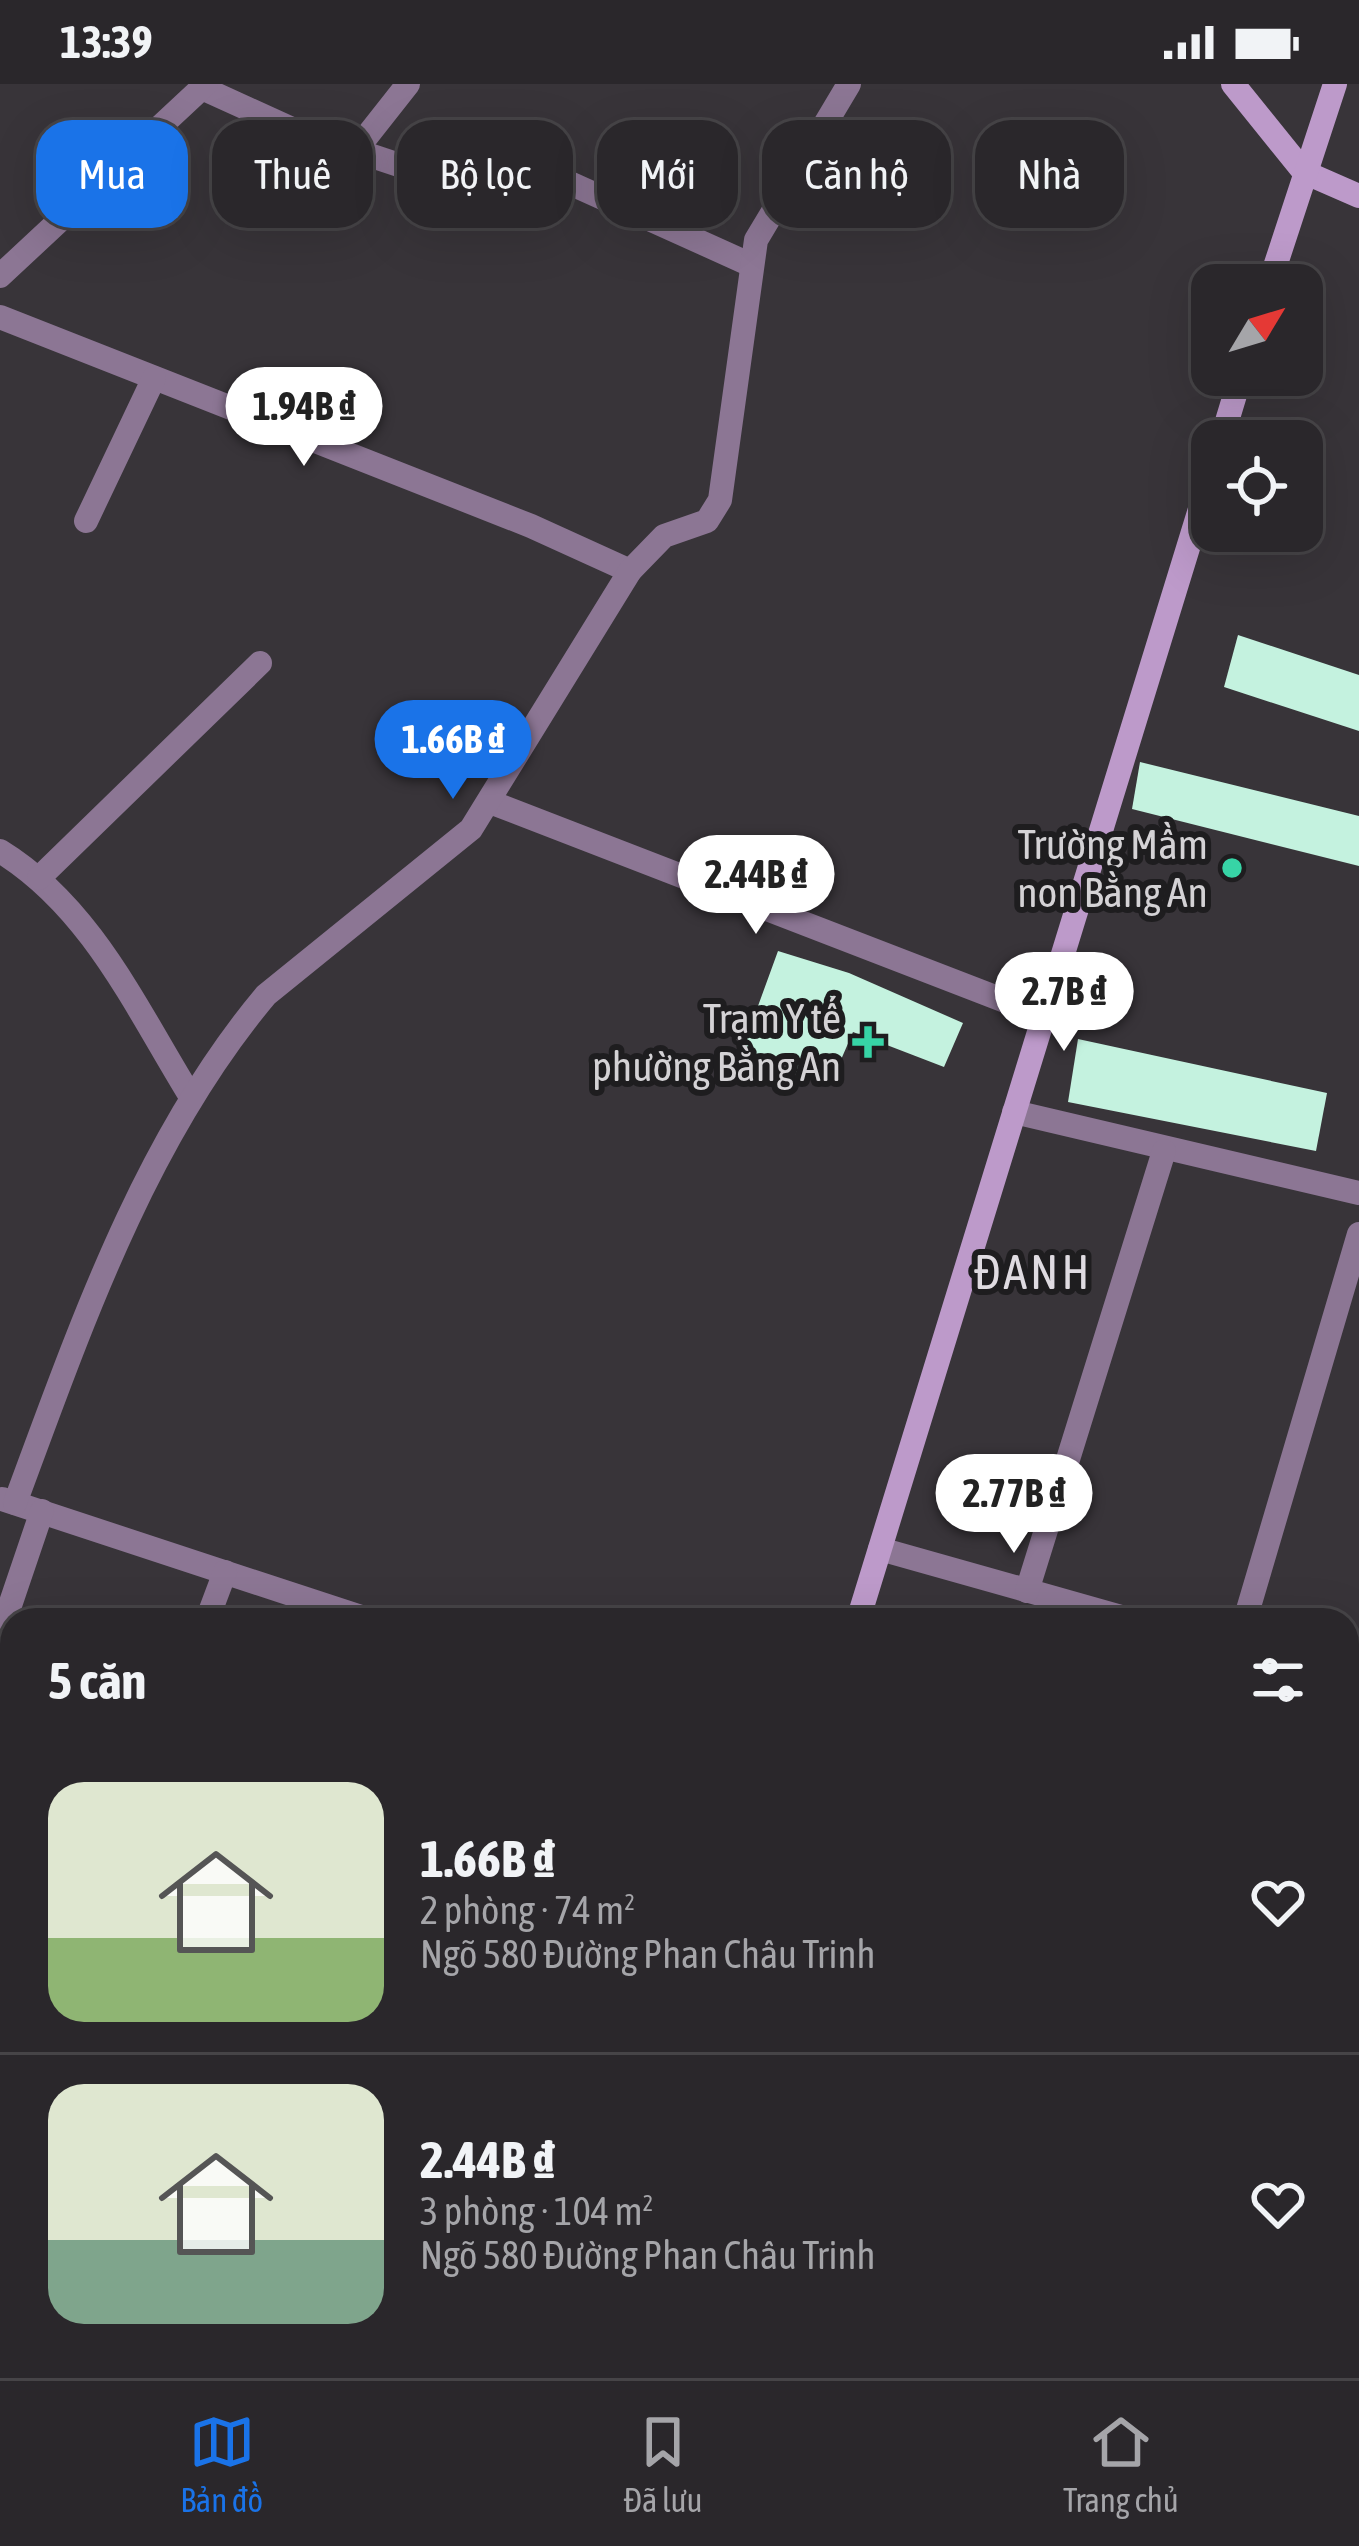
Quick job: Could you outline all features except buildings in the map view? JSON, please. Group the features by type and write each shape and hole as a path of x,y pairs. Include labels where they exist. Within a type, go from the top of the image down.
{"street":[{"path":"373,128 408,84"},
{"path":"334,1608 8,1500 88,1307 191,1096 266,995 447,850 490,802 629,571 664,536 707,521 720,500 728,470 749,264 756,240 849,84"},
{"path":"1233,84 1304,172 1359,196"},
{"path":"1276,264 1335,84"},
{"path":"0,276 204,86 285,120"},
{"path":"373,156 408,168 446,172 468,158 503,153 749,264"},
{"path":"0,317 532,526 629,571"},
{"path":"86,521 154,378"},
{"path":"862,1608 1191,538"},
{"path":"39,878 260,663"},
{"path":"490,802 1044,1016"},
{"path":"0,850 39,878 91,934 191,1096"},
{"path":"1014,1112 1164,1151 1359,1193"},
{"path":"1027,1592 1164,1151"},
{"path":"1249,1608 1359,1234"},
{"path":"9,1608 42,1511"},
{"path":"880,1550 1087,1608"},
{"path":"212,1608 225,1572"}],"place":[{"name":"Trường Mầm non Bằng An","path":"1232,868"},
{"name":"Trạm Y tế phường Bằng An","path":"868,1042"}],"district":[{"name":"ĐANH","path":"1033,1271"}]}
